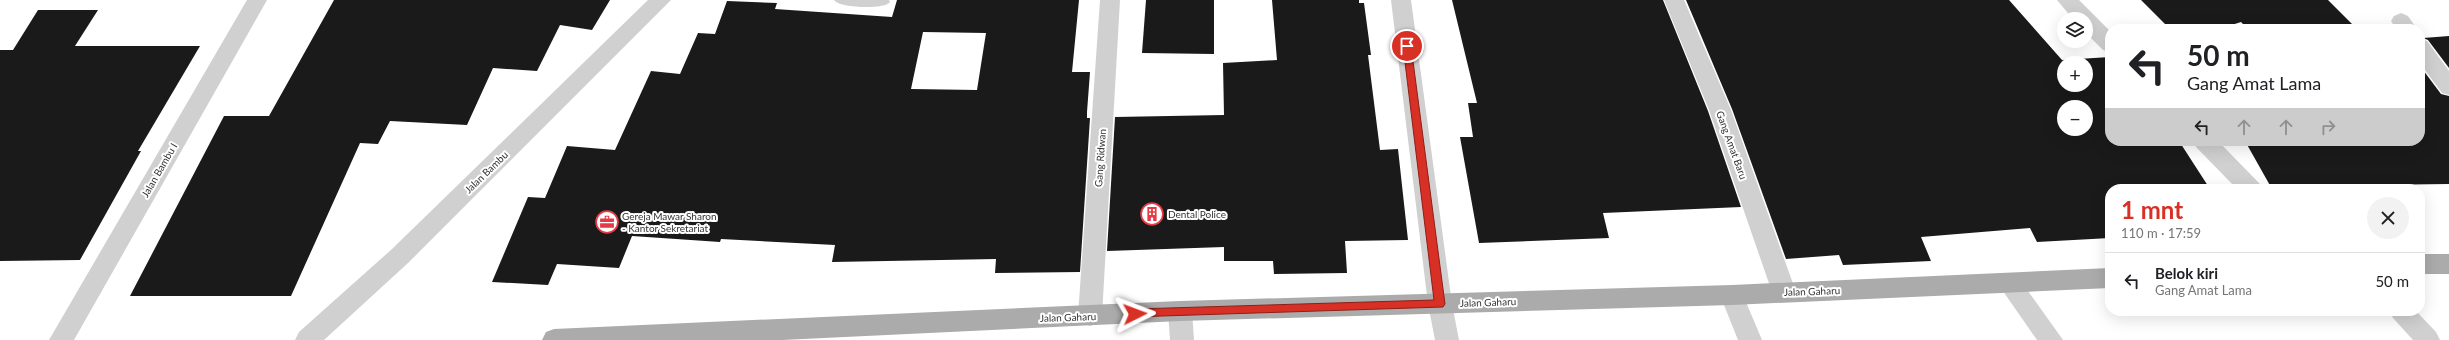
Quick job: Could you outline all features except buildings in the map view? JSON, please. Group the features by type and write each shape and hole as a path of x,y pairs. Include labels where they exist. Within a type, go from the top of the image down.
{"main road":[{"path":"2425,264 2449,264"},
{"name":"Jalan Gaharu","path":"554,340 748,335 1180,311 1732,295 2010,284 2105,278"}],"street":[{"name":"Jalan Bambu I","path":"61,340 258,0"},
{"name":"Jalan Bambu","path":"307,340 400,256 661,0"},
{"name":"Gang Ridwan","path":"1090,316 1110,0"},
{"path":"1401,0 1440,304 1447,340"},
{"name":"Gang Amat Baru","path":"1674,0 1720,110 1784,292"},
{"path":"2067,0 2079,12"},
{"path":"2093,26 2105,39"},
{"path":"2425,54 2449,87"},
{"path":"2209,146 2246,184"},
{"path":"2010,284 2051,340"},
{"path":"1732,295 1750,340"},
{"path":"1180,311 1182,340"},
{"path":"2406,316 2428,340"}],"lane":[{"path":"841,0 883,2"}],"place":[{"name":"Dental Police","path":"1152,214"},
{"name":"Gereja Mawar Sharon - Kantor Sekretariat","path":"607,222"}],"route":[{"path":"1135,314 1440,304 1407,46"}]}
